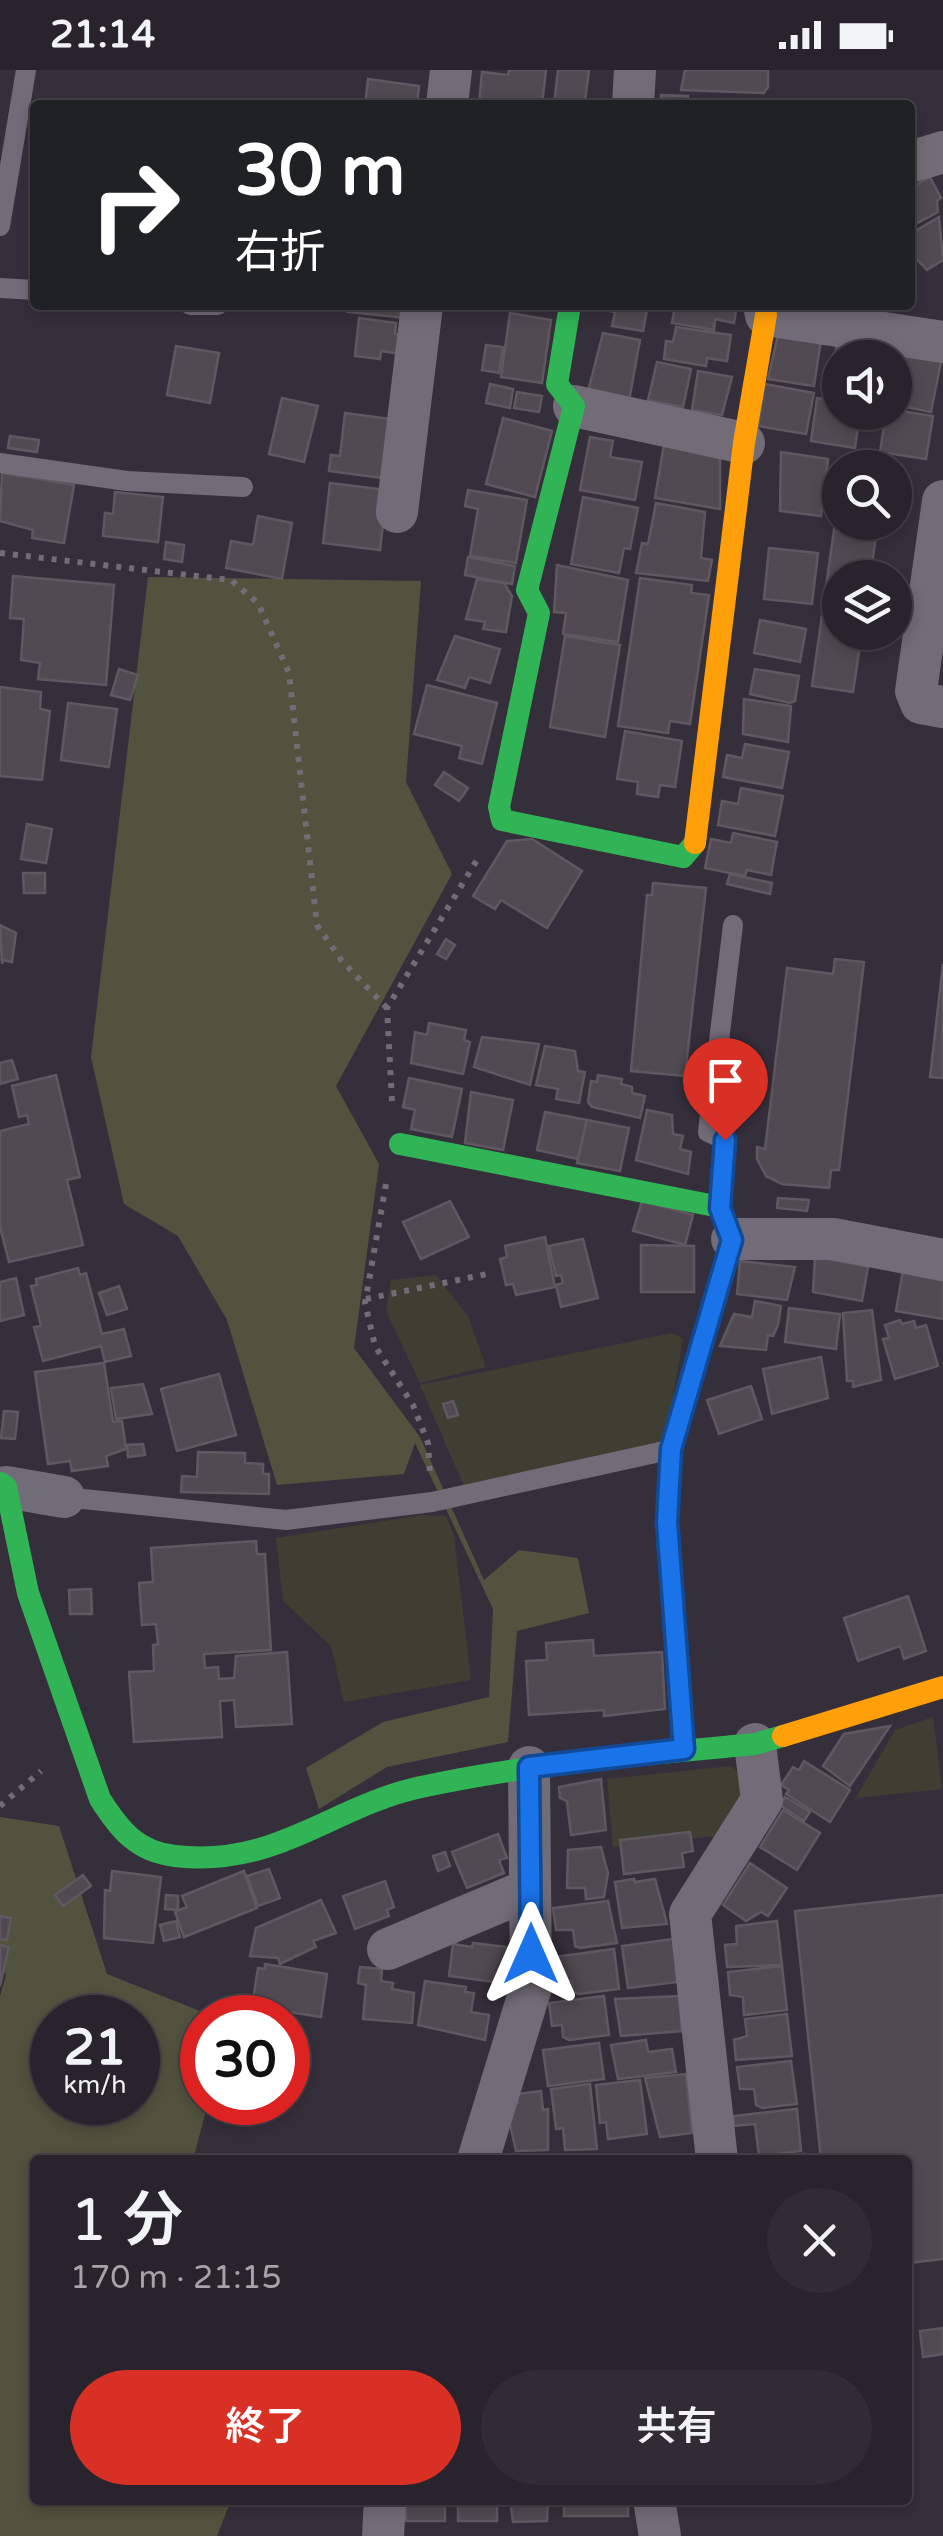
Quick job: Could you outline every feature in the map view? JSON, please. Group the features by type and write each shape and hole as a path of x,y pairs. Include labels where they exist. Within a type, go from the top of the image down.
{"street":[{"path":"448,100 451,70"},
{"path":"634,100 635,70"},
{"path":"915,160 943,152"},
{"path":"396,512 421,310"},
{"path":"569,310 557,384 574,406 744,442"},
{"path":"574,406 527,590 539,613 499,807 502,820 683,857 696,844 744,442 765,310 943,342"},
{"path":"943,501 916,691 922,703 943,706"},
{"path":"400,1144 726,1224 943,1260"},
{"path":"684,1749 667,1522 671,1449 726,1224"},
{"path":"64,1497 3,1485 28,1593 100,1799 118,1828 148,1852 178,1857 250,1854 416,1788 529,1767 755,1744 943,1688"},
{"path":"710,2155 690,1914 762,1800 755,1744"},
{"path":"480,2155 531,1987 529,1767"},
{"path":"388,1948 530,1889"},
{"path":"383,2536 385,2505"},
{"path":"655,2505 660,2536"}],"lane":[{"path":"0,226 26,70"},
{"path":"0,288 30,290"},
{"path":"0,462 127,481 243,487"},
{"path":"726,1224 725,1140 708,1132 733,925"},
{"path":"64,1497 228,1518 286,1520 432,1502 671,1449"}],"path":[{"path":"0,554 231,580 258,604 288,673 317,925 342,961 387,1008"},
{"path":"400,1144 395,1136 387,1008 502,820"},
{"path":"384,1188 365,1299 375,1346 413,1406 428,1443 432,1502"},
{"path":"365,1299 492,1273"}],"green space":[{"path":"148,577 421,581 406,782 452,874 336,1086 379,1164 354,1348 420,1437 484,1580 519,1550 578,1558 589,1613 517,1631 508,1742 387,1767 319,1809 306,1768 383,1722 489,1697 493,1609 415,1443 404,1474 277,1485 227,1320 178,1236 124,1204 91,1057"},
{"path":"436,1275 469,1318 486,1367 420,1383 386,1311 391,1280"},
{"path":"672,1333 683,1338 665,1446 464,1486 420,1385"},
{"path":"422,1515 446,1516 454,1535 471,1680 344,1702 331,1646 283,1601 276,1538"},
{"path":"933,1717 942,1789 856,1798 895,1730"},
{"path":"731,1766 746,1778 727,1835 613,1847 607,1779"},
{"path":"0,1817 59,1826 107,1974 160,1995 30,1995 30,2125 160,2125 160,1995 180,2003 180,2125 202,2125 194,2155 30,2155 30,2505 229,2505 217,2536 0,2536 0,1996 6,1975 0,1955"}],"building":[{"path":"509,70 546,70 543,100 479,100 482,72 508,75"},
{"path":"558,70 589,70 585,100 555,100"},
{"path":"685,70 768,70 768,87 764,93 681,90"},
{"path":"368,79 419,86 418,100 366,100"},
{"path":"661,95 688,96 688,100 661,100"},
{"path":"930,177 941,198 937,201 938,212 915,224 915,185"},
{"path":"939,217 943,260 927,270 915,257 915,231"},
{"path":"348,310 406,310 405,318"},
{"path":"604,310 647,310 643,331 612,326 615,312"},
{"path":"674,310 736,310 734,323 715,319 714,330 672,323"},
{"path":"510,313 551,320 542,383 501,377"},
{"path":"359,318 396,323 395,334 403,335 401,354 381,351 380,359 355,356"},
{"path":"780,326 822,333 814,386 768,379"},
{"path":"676,327 731,335 727,361 707,358 706,366 664,359 666,341 673,342"},
{"path":"603,333 640,340 629,401 587,395"},
{"path":"486,345 503,347 499,373 482,370"},
{"path":"176,346 219,353 210,403 167,395"},
{"path":"912,351 943,352 931,412 912,408"},
{"path":"657,362 691,369 683,407 648,400"},
{"path":"698,371 732,377 722,415 692,410"},
{"path":"490,384 513,389 510,408 486,403"},
{"path":"765,384 814,393 806,434 758,426"},
{"path":"517,392 542,396 539,412 514,408"},
{"path":"282,398 318,406 304,462 269,454"},
{"path":"817,398 822,399 822,430 858,430 855,448 811,441"},
{"path":"345,413 391,419 383,478 329,471 331,455 340,456"},
{"path":"912,413 933,416 926,459 912,457 912,450 880,450 883,430 912,430"},
{"path":"503,418 552,431 535,497 486,484"},
{"path":"10,436 39,440 37,452 8,448"},
{"path":"590,437 613,441 610,457 642,462 635,500 580,490"},
{"path":"664,444 720,454 720,509 655,498"},
{"path":"781,452 822,458 821,516 780,511"},
{"path":"2,473 74,485 64,543 32,538 33,530 0,521"},
{"path":"330,483 387,490 380,550 323,543"},
{"path":"468,490 527,500 516,563 470,556 478,509 465,506"},
{"path":"115,492 163,497 158,542 103,536 105,513 113,514"},
{"path":"583,497 638,508 630,549 624,548 619,573 571,564"},
{"path":"656,503 705,512 701,558 712,560 708,581 636,573 642,543 648,544"},
{"path":"258,516 292,523 282,579 226,568 231,541 253,545"},
{"path":"833,540 875,540 873,560 830,560"},
{"path":"166,542 184,545 182,562 164,559"},
{"path":"769,548 818,553 812,604 764,599"},
{"path":"468,557 515,566 512,584 465,575"},
{"path":"557,565 628,580 618,642 563,634 566,613 554,612"},
{"path":"13,576 114,585 106,685 38,679 40,663 21,660 24,619 10,618"},
{"path":"640,578 692,585 691,593 709,595 690,724 670,721 668,733 618,726"},
{"path":"477,579 504,583 512,596 506,632 483,629 485,622 466,619"},
{"path":"822,615 822,650 859,650 853,692 812,686"},
{"path":"760,620 806,629 800,662 754,653"},
{"path":"455,636 500,649 490,683 469,677 465,688 437,680"},
{"path":"565,636 620,645 605,737 550,727"},
{"path":"119,669 138,675 130,700 111,695"},
{"path":"755,669 799,676 795,701 750,694"},
{"path":"427,685 497,703 482,764 459,758 462,746 414,734"},
{"path":"0,687 41,692 40,709 50,711 42,780 0,776"},
{"path":"744,699 791,706 788,742 743,734"},
{"path":"68,703 117,709 109,767 61,760"},
{"path":"625,731 682,741 675,787 660,785 658,797 637,794 638,782 617,779"},
{"path":"745,744 789,752 782,788 723,777 727,755 742,758"},
{"path":"444,772 468,788 459,801 435,785"},
{"path":"741,788 783,796 775,836 718,825 722,801 738,804"},
{"path":"27,824 52,829 46,863 21,859"},
{"path":"733,833 777,842 771,875 747,870 745,876 705,868 711,839 731,843"},
{"path":"532,839 582,871 547,928 501,900 495,909 473,896 507,841"},
{"path":"23,873 45,873 45,893 24,893"},
{"path":"730,874 772,883 770,894 727,884"},
{"path":"653,883 706,888 685,1076 631,1071 647,895 652,895"},
{"path":"0,925 16,933 12,962 3,960 2,964"},
{"path":"446,939 455,945 446,959 437,954"},
{"path":"835,959 864,962 839,1170 831,1170 829,1188 782,1184 766,1176 757,1159 757,1147 765,1149 787,968 833,974"},
{"path":"943,964 943,1078 930,1077"},
{"path":"429,1023 466,1030 464,1040 470,1042 463,1074 411,1063 415,1032 427,1035"},
{"path":"482,1037 539,1044 530,1085 474,1067"},
{"path":"545,1046 575,1051 578,1071 585,1072 579,1103 556,1099 558,1089 536,1085"},
{"path":"12,1060 18,1079 0,1084 0,1063"},
{"path":"56,1075 80,1177 67,1180 83,1245 9,1262 0,1227 0,1131 29,1124 27,1115 19,1117 12,1086"},
{"path":"598,1075 622,1079 621,1084 632,1087 632,1093 645,1096 640,1118 592,1107 588,1102 591,1081 597,1082"},
{"path":"409,1078 462,1089 452,1137 411,1129 415,1110 403,1107"},
{"path":"471,1092 513,1100 503,1150 465,1143"},
{"path":"647,1110 672,1115 673,1134 683,1136 680,1149 691,1152 688,1174 636,1160"},
{"path":"545,1112 587,1120 578,1159 537,1150"},
{"path":"587,1120 629,1128 620,1171 577,1163"},
{"path":"778,1198 809,1200 807,1211 777,1208"},
{"path":"450,1201 469,1237 421,1259 403,1222"},
{"path":"642,1201 693,1215 685,1245 633,1231"},
{"path":"545,1237 555,1287 516,1295 513,1284 506,1285 500,1259 507,1257 505,1246"},
{"path":"583,1239 598,1298 561,1307 556,1285 563,1283 561,1275 556,1276 549,1246"},
{"path":"641,1245 694,1246 694,1292 641,1292"},
{"path":"815,1256 868,1267 862,1301 813,1292"},
{"path":"740,1261 795,1267 787,1300 737,1294"},
{"path":"904,1264 943,1270 943,1319 896,1311"},
{"path":"78,1268 80,1275 86,1273 102,1334 124,1329 131,1356 105,1362 101,1346 43,1361 34,1327 41,1326 31,1286 37,1285 36,1279"},
{"path":"16,1278 24,1315 0,1321 0,1282"},
{"path":"119,1286 127,1309 107,1315 99,1293"},
{"path":"755,1301 781,1306 778,1325 773,1336 768,1335 766,1350 720,1346 734,1314 752,1317"},
{"path":"789,1308 840,1314 836,1349 785,1342"},
{"path":"872,1310 881,1380 853,1387 853,1381 847,1381 843,1313"},
{"path":"900,1320 902,1324 914,1321 916,1328 926,1325 938,1366 895,1379 883,1339 889,1338 885,1325"},
{"path":"821,1357 828,1398 772,1414 763,1369"},
{"path":"104,1363 113,1422 122,1421 126,1449 106,1456 108,1466 72,1471 70,1461 48,1464 35,1372"},
{"path":"219,1374 236,1435 177,1451 161,1389"},
{"path":"143,1384 152,1414 116,1419 111,1388"},
{"path":"751,1386 762,1419 719,1434 707,1400"},
{"path":"453,1401 458,1415 448,1418 443,1404"},
{"path":"4,1411 18,1412 15,1439 1,1438"},
{"path":"143,1444 145,1455 128,1457 127,1445"},
{"path":"198,1452 245,1453 245,1463 263,1464 263,1474 269,1474 269,1494 181,1492 182,1476 197,1477"},
{"path":"256,1541 257,1554 265,1554 271,1650 204,1654 205,1668 218,1667 219,1679 234,1678 236,1656 287,1652 292,1724 236,1727 234,1700 220,1701 222,1737 134,1742 129,1672 154,1671 153,1645 158,1644 156,1624 142,1625 139,1583 153,1582 151,1548"},
{"path":"91,1589 92,1614 70,1614 69,1590"},
{"path":"908,1596 926,1651 904,1659 900,1646 858,1661 844,1618"},
{"path":"593,1640 594,1656 662,1652 665,1709 604,1716 604,1710 529,1715 526,1661 547,1660 546,1643"},
{"path":"890,1726 850,1786 823,1766 844,1734"},
{"path":"804,1761 850,1790 830,1822 786,1794 789,1790 781,1785 793,1767 799,1770"},
{"path":"601,1779 606,1830 571,1835 567,1801 560,1798 559,1787"},
{"path":"785,1797 810,1812 804,1821 780,1805"},
{"path":"783,1810 820,1833 797,1870 760,1847"},
{"path":"690,1832 693,1851 682,1853 684,1867 624,1874 620,1840"},
{"path":"498,1834 507,1858 499,1860 504,1873 467,1888 452,1852"},
{"path":"601,1847 608,1873 604,1897 586,1899 585,1888 567,1888 568,1850"},
{"path":"445,1852 450,1866 438,1871 433,1856"},
{"path":"750,1863 787,1888 768,1916 761,1912 746,1921 723,1905"},
{"path":"269,1869 280,1898 258,1906 247,1876"},
{"path":"112,1871 161,1877 153,1943 104,1938 105,1890 110,1891"},
{"path":"244,1871 257,1908 184,1937 175,1912 187,1907 182,1896"},
{"path":"83,1875 91,1886 63,1906 55,1895"},
{"path":"655,1879 667,1924 622,1928 615,1882"},
{"path":"385,1881 394,1907 387,1910 389,1916 355,1929 343,1896"},
{"path":"166,1895 178,1896 178,1910 165,1909"},
{"path":"943,1895 943,2259 912,2263 912,2155 820,2155 795,1911"},
{"path":"321,1900 336,1933 313,1941 316,1947 280,1964 278,1958 250,1956 256,1928"},
{"path":"608,1901 617,1943 580,1948 575,1946 573,1930 556,1930 553,1908"},
{"path":"0,1916 11,1918 7,1940 0,1939"},
{"path":"176,1921 180,1937 164,1941 160,1925"},
{"path":"777,1921 782,1965 727,1967 725,1945 737,1944 736,1926"},
{"path":"673,1939 678,1982 628,1988 622,1946"},
{"path":"473,1943 507,1947 503,1983 449,1976 453,1944 472,1947"},
{"path":"0,1945 9,1947 0,1986"},
{"path":"614,1949 619,1989 579,1994 573,1992 572,1981 557,1983 554,1957"},
{"path":"265,1964 327,1974 321,2017 310,2015 310,1995 254,1995 258,1968 265,1969"},
{"path":"782,1966 787,2010 744,2015 743,1997 730,1995 728,1972"},
{"path":"360,1967 382,1969 381,1981 393,1983 392,1989 414,1993 412,2023 363,2019 366,1985 358,1983"},
{"path":"425,1981 466,1987 465,1992 474,1993 471,2012 489,2015 485,2040 418,2025"},
{"path":"604,1996 609,2035 569,2040 563,2037 562,2025 552,2026 549,2003"},
{"path":"679,1996 682,2031 621,2036 615,1999"},
{"path":"787,2014 792,2056 736,2060 734,2040 747,2036 745,2019"},
{"path":"646,2040 648,2052 672,2049 676,2072 618,2079 611,2045"},
{"path":"599,2043 604,2079 548,2086 543,2050"},
{"path":"791,2061 797,2104 762,2108 756,2105 754,2089 740,2089 737,2067"},
{"path":"686,2074 692,2133 660,2137 645,2078"},
{"path":"640,2080 647,2134 608,2139 606,2122 600,2123 596,2085"},
{"path":"590,2084 597,2149 565,2150 563,2128 556,2129 551,2089"},
{"path":"541,2091 543,2110 548,2109 548,2150 516,2151 507,2111 511,2104 518,2103 517,2094"},
{"path":"797,2109 801,2151 759,2155 755,2124 734,2126 733,2116"},
{"path":"943,2328 943,2354 923,2357 920,2331"},
{"path":"406,2505 445,2505 445,2521 406,2521"},
{"path":"458,2505 497,2505 497,2521 458,2521"},
{"path":"511,2505 548,2505 547,2521 513,2522"},
{"path":"564,2505 628,2505 628,2516 564,2516"}],"traffic: fast":[{"path":"569,310 557,384 574,406 527,590 539,613 499,807 502,820 683,857 695,843"},
{"path":"400,1144 720,1207 732,1239 671,1449 667,1522 683,1749"},
{"path":"0,1483 6,1487 28,1593 100,1799 130,1837 162,1854 211,1857 244,1853 389,1796 462,1779 587,1761 755,1744 783,1736"}],"traffic: slow":[{"path":"695,843 744,443 766,315"},
{"path":"783,1736 943,1687"}],"route":[{"path":"531,1954 529,1767 684,1749 667,1522 671,1449 732,1240 720,1208 725,1140"}]}
